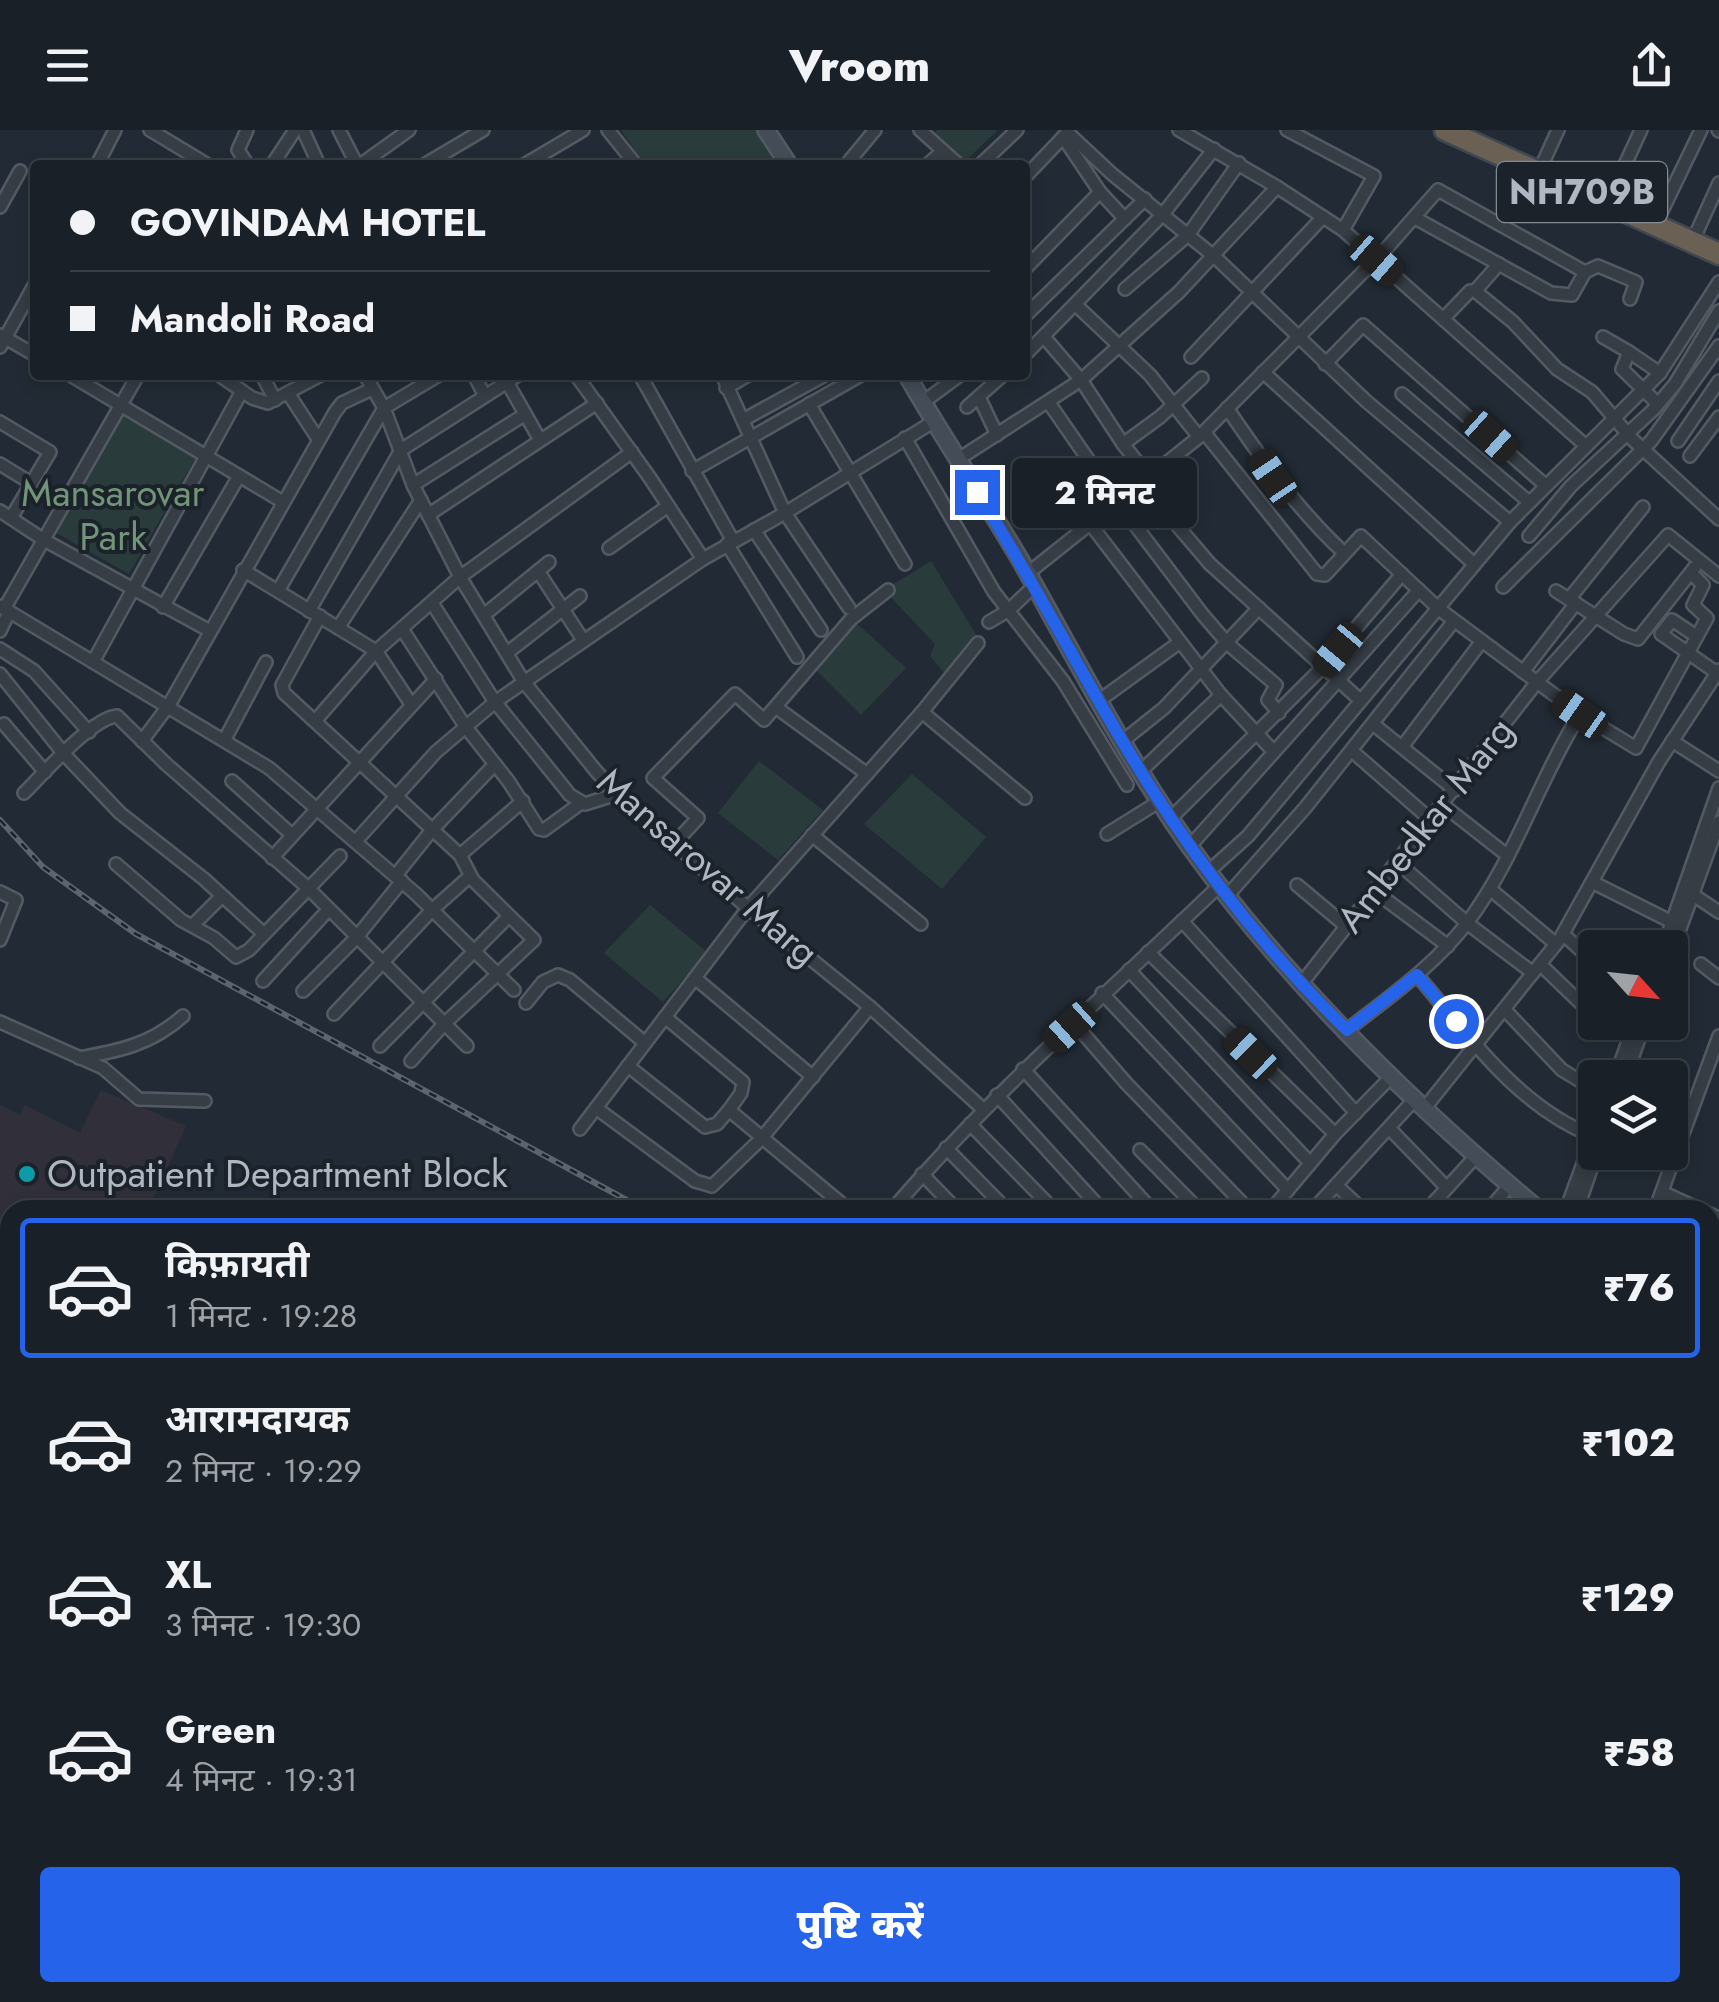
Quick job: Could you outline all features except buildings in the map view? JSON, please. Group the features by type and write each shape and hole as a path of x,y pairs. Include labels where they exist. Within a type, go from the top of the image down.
{"highway":[{"name":"NH709B","path":"1445,130 1719,254"},
{"name":"NH709B","path":"1468,131 1719,246"}],"street":[{"path":"100,160 115,130"},
{"path":"150,130 200,160"},
{"path":"245,160 238,150 247,130"},
{"path":"275,160 295,130"},
{"path":"304,130 317,160"},
{"path":"366,160 409,130"},
{"path":"446,159 482,130"},
{"path":"532,160 583,130"},
{"path":"608,130 632,160"},
{"path":"850,160 876,130"},
{"path":"920,130 954,160"},
{"path":"985,160 1017,130"},
{"path":"1179,130 1343,230 1586,446"},
{"path":"1287,130 1374,176 1343,230"},
{"path":"1542,165 1558,130"},
{"path":"1610,198 1642,130"},
{"path":"1658,219 1701,130"},
{"path":"344,132 357,160"},
{"path":"774,133 787,160"},
{"path":"1030,172 1066,133"},
{"path":"1066,133 1100,192 1125,218"},
{"path":"1066,133 1215,257 1325,364 1510,522"},
{"path":"1030,351 1164,214 1214,149"},
{"path":"932,160 943,150"},
{"path":"1124,288 1188,235 1239,164"},
{"path":"0,206 20,171"},
{"path":"1694,236 1719,183"},
{"path":"957,460 1081,380 1215,257 1277,187"},
{"path":"989,622 1009,610 1030,581 1228,408 1376,260 1436,191 1442,190 1586,272"},
{"path":"1030,265 1100,192"},
{"path":"1030,311 1145,199"},
{"path":"1191,357 1323,217"},
{"path":"1415,218 1551,292 1574,294 1586,272 1598,266 1635,281 1630,299"},
{"path":"1443,319 1500,264"},
{"path":"1219,884 1248,836 1510,522 1660,372 1719,282"},
{"path":"1475,291 1513,322 1557,369 1592,392 1627,432 1719,518"},
{"path":"30,292 2,340 30,353"},
{"path":"1077,306 1164,391 1317,574 1325,575 1361,536 1454,622 1580,714 1636,748 1707,617 1693,605 1703,585 1691,573"},
{"path":"1529,536 1570,486 1658,404 1719,311"},
{"path":"1325,364 1363,326 1545,485"},
{"path":"1602,336 1660,372"},
{"path":"1030,339 1040,342 1081,380 1145,480 1210,564 1360,700"},
{"path":"1503,587 1644,448 1719,346"},
{"path":"1677,348 1719,382 1678,441"},
{"path":"1629,352 1621,368 1658,404"},
{"path":"1263,372 1474,564"},
{"path":"1123,444 1202,378"},
{"path":"79,380 282,502"},
{"path":"0,631 4,609 135,380"},
{"path":"226,380 264,402 312,380"},
{"path":"265,380 275,400"},
{"name":"Mansarovar Marg","path":"368,380 384,408 428,515 506,653 524,682 617,794 984,1110"},
{"path":"278,591 384,408 431,380"},
{"path":"477,380 485,396"},
{"path":"412,1061 444,1024 534,941 470,876 460,855 282,689 314,613 401,450 510,380"},
{"path":"512,380 524,414 540,440"},
{"path":"580,380 703,559"},
{"path":"643,380 730,543 797,657"},
{"path":"742,420 817,380"},
{"path":"692,471 851,380"},
{"path":"910,380 1190,846 1302,983 1420,1104 1527,1200"},
{"path":"922,402 953,380"},
{"path":"968,406 997,380"},
{"path":"724,382 785,513 849,608"},
{"path":"142,741 169,705 318,439 342,404 372,389"},
{"path":"93,662 242,391"},
{"path":"288,393 318,439"},
{"path":"1402,394 1529,502"},
{"path":"978,396 997,435"},
{"path":"428,515 597,403"},
{"path":"1050,403 1118,504 1228,644 1274,684 1268,700 1279,712"},
{"path":"809,404 905,564"},
{"path":"1228,408 1273,477 1344,553"},
{"path":"413,485 524,414"},
{"path":"0,422 50,452 5,515 210,631"},
{"path":"356,841 395,796 494,702 703,559 933,422"},
{"path":"1690,456 1717,423"},
{"path":"905,438 971,555 1064,681 1127,786"},
{"path":"314,721 376,651 460,576 632,452"},
{"path":"0,464 32,482"},
{"path":"162,606 239,476"},
{"path":"338,628 421,500"},
{"path":"609,548 668,506"},
{"path":"1523,672 1643,507"},
{"path":"1092,526 1221,695 1274,752"},
{"path":"754,530 821,630"},
{"name":"Ambedkar Marg","path":"1302,983 1538,682 1670,534 1701,560"},
{"path":"1556,591 1638,638 1701,560 1718,572"},
{"path":"484,615 549,562"},
{"path":"243,570 376,651 412,704"},
{"path":"538,571 583,640"},
{"path":"1170,818 1324,667 1402,574"},
{"path":"674,844 698,818 653,778 735,694 764,720 840,630 888,590"},
{"path":"1190,846 1419,590"},
{"path":"506,653 580,596"},
{"path":"432,603 494,702 570,795 581,803"},
{"path":"1124,740 1202,671 1259,608"},
{"path":"4,609 269,768 399,878 514,990"},
{"path":"1322,1200 1475,1044 1559,939 1672,741 1718,671 1661,634 1672,620 1696,636"},
{"path":"900,1200 997,1095 1182,922 1352,751 1454,622"},
{"path":"402,629 465,726 542,831 581,803 617,794"},
{"path":"1402,747 1482,641"},
{"path":"1100,700 1180,642"},
{"path":"580,1129 748,908 978,643"},
{"path":"0,649 34,671 88,732"},
{"path":"226,739 266,662"},
{"path":"0,674 64,754 120,813 264,934"},
{"path":"272,858 436,679"},
{"path":"1142,771 1221,695"},
{"path":"777,708 867,774"},
{"path":"922,712 1024,798"},
{"path":"24,793 88,732 114,714 307,887 467,1046"},
{"path":"1347,1030 1417,975 1467,923 1508,856 1580,714"},
{"path":"4,724 45,772"},
{"path":"1373,724 1455,790"},
{"path":"1672,741 1719,771"},
{"path":"1352,751 1431,820"},
{"path":"302,991 356,938 432,830 495,764"},
{"path":"232,780 292,835"},
{"path":"1669,930 1719,788"},
{"path":"1108,834 1160,801"},
{"path":"460,855 522,802"},
{"path":"1443,805 1508,856"},
{"path":"1679,930 1714,852 1719,822"},
{"path":"812,836 921,924"},
{"path":"116,864 181,920 222,943 236,956 249,950 340,856"},
{"path":"1396,862 1467,923 1536,969 1578,1003"},
{"path":"334,1014 432,910 470,876"},
{"path":"1592,882 1672,922"},
{"path":"1297,885 1346,926"},
{"path":"1490,889 1578,951"},
{"path":"1373,890 1448,946"},
{"path":"0,892 16,900 0,940"},
{"path":"1692,894 1719,912"},
{"path":"196,922 222,896"},
{"path":"263,981 329,910"},
{"path":"380,1046 508,916"},
{"path":"1182,922 1356,1113"},
{"path":"1148,952 1335,1134"},
{"path":"1700,964 1719,978"},
{"path":"1129,970 1310,1164"},
{"path":"526,1003 543,982 558,975 570,980 645,1043"},
{"path":"1417,975 1475,1044 1536,1105 1566,1126 1578,1129"},
{"path":"695,978 814,1077"},
{"path":"1102,993 1288,1190"},
{"path":"596,1108 704,1186 712,1186 761,1139 870,1008"},
{"path":"1504,1010 1562,1070 1578,1080"},
{"path":"80,1058 131,1048 165,1033 183,1016"},
{"path":"628,1066 705,1126 717,1124 729,1110 741,1093 743,1082 665,1017"},
{"path":"0,1022 102,1068 139,1100 206,1101"},
{"path":"1074,1023 1239,1200"},
{"path":"1688,1112 1719,1036"},
{"path":"1023,1070 1143,1200"},
{"path":"1280,1200 1391,1076"},
{"path":"997,1095 1093,1200"},
{"path":"729,1110 837,1200"},
{"path":"970,1124 1044,1200"},
{"path":"1390,1128 1447,1188"},
{"path":"946,1148 998,1200"},
{"path":"1140,1150 1189,1200"},
{"path":"1436,1200 1477,1155"},
{"path":"1570,1200 1581,1170"},
{"path":"1580,1200 1591,1170"},
{"path":"1659,1200 1668,1170"},
{"path":"922,1174 947,1200"},
{"path":"1336,1185 1352,1200"},
{"path":"1497,1200 1510,1185"},
{"path":"1662,1192 1679,1200"}],"shaded area":[{"path":"101,1090 186,1126 153,1200 0,1200 0,1105 20,1115 25,1105 80,1133"}],"green space":[{"path":"621,130 759,130 776,160 642,160"},
{"path":"937,130 997,131 966,160 958,160 932,136"},
{"name":"Mansarovar Park","path":"121,413 196,457 129,574 53,531"},
{"path":"931,561 978,638 946,675 930,656 935,644 884,590"},
{"path":"854,621 906,668 861,715 816,670"},
{"path":"759,761 823,810 778,860 718,813"},
{"path":"912,774 986,837 942,889 864,824"},
{"path":"650,905 707,952 663,1002 604,953"}],"railway":[{"path":"0,820 43,867 136,934 627,1200"}],"place":[{"name":"Outpatient Department Block","path":"27,1174"}],"route":[{"path":"977,492 1170,818 1220,885 1307,988 1347,1030 1417,975 1456,1021"}]}
